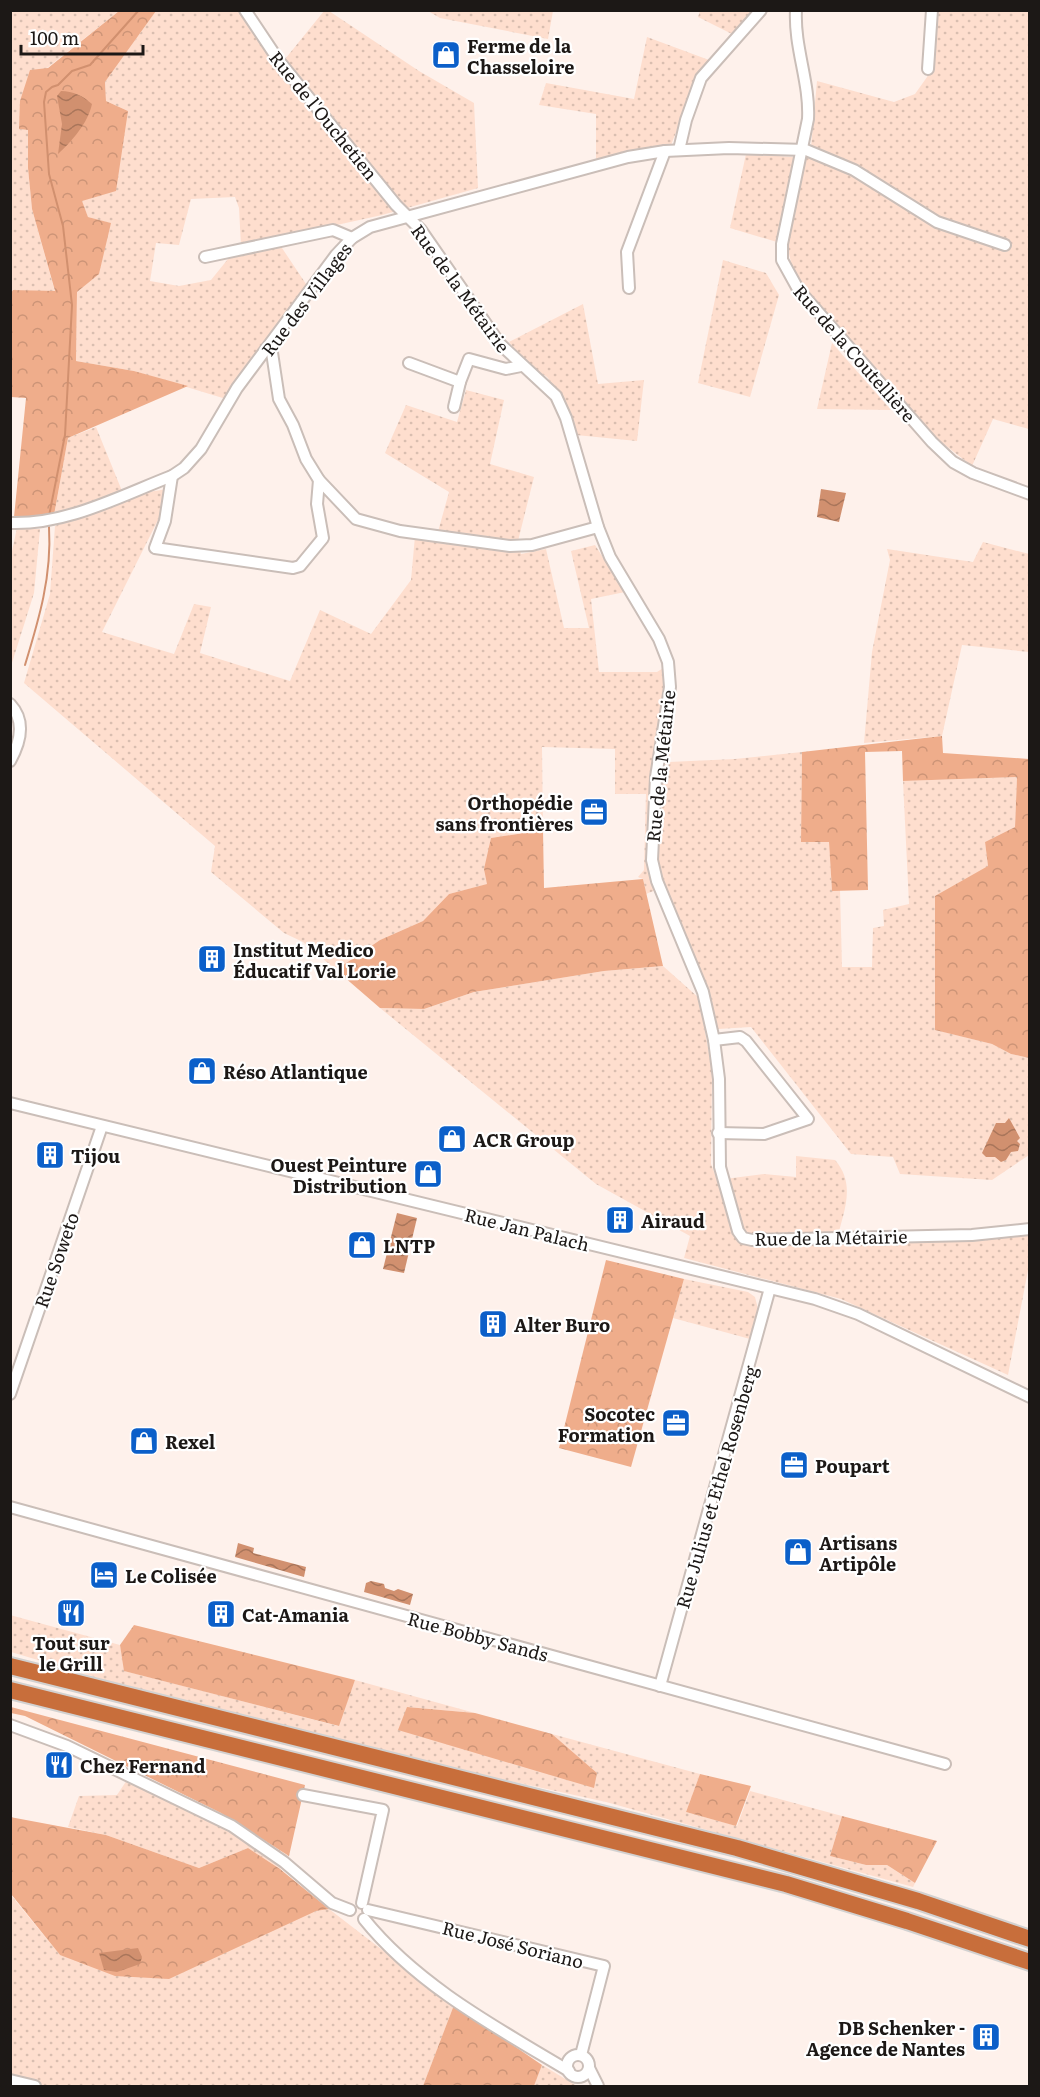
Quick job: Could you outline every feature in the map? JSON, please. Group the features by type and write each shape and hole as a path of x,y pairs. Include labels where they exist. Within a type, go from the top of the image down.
{"highway":[{"path":"10,1658 26,1663 18,1668"},
{"path":"18,1668 747,1851 918,1901 1029,1939"},
{"path":"10,1690 786,1884 918,1924 1029,1962"},
{"path":"10,1697 99,1718 105,1713"}],"street":[{"name":"Rue de l'Ouchetien","path":"244,10 279,61 407,216"},
{"path":"679,150 686,120 701,78 761,10"},
{"name":"Rue de la Coutellière","path":"796,10 798,49 809,98 808,119 782,244 782,260 798,289 896,403 953,462 973,473 1029,494"},
{"path":"928,69 932,10"},
{"name":"Rue des Villages","path":"10,524 44,522 66,517 172,476 184,468 201,448 237,388 271,346 336,255 352,238 370,227 407,216 628,157 679,150 729,148 800,150 825,156 854,170 937,222 1005,245"},
{"path":"629,288 627,252 665,151"},
{"name":"Rue de la Métairie","path":"407,216 421,230 500,345 556,396 573,440 598,527 610,557 659,639 668,662 670,687 656,777 652,861 657,881 703,992 714,1040 719,1079 720,1167 738,1231 743,1238 972,1235 1029,1229"},
{"path":"205,257 333,230 352,238"},
{"path":"271,346 279,399 293,425 306,459 319,480 356,519 400,531 510,546 532,545 598,527"},
{"path":"454,407 469,359 506,369 521,366"},
{"path":"409,363 460,382"},
{"path":"172,476 165,521 155,548 293,568 300,566 323,538 317,504 319,480"},
{"path":"10,704 21,726 18,747 10,761"},
{"path":"714,1040 740,1037 746,1041 808,1119 764,1134 718,1133"},
{"name":"Rue Jan Palach","path":"10,1103 815,1299 858,1314 1029,1397"},
{"name":"Rue Soweto","path":"10,1394 102,1125"},
{"name":"Rue Julius et Ethel Rosenberg","path":"660,1686 770,1288"},
{"name":"Rue Bobby Sands","path":"10,1508 945,1764"},
{"path":"10,1725 67,1746 232,1826 284,1862 332,1903 350,1910 353,1918 364,1911 383,1810 303,1795"},
{"path":"350,1910 353,1905 364,1911 382,1942 445,1992 592,2086"},
{"name":"Rue José Soriano","path":"364,1911 604,1966 575,2057"},
{"path":"534,2051 561,2058 575,2057 587,2060 598,2086"},
{"path":"573,2073 567,2064 575,2057"},
{"path":"573,2073 584,2074 589,2068"},
{"path":"10,2080 35,2086"}],"shaded area":[{"path":"11,11 119,11 47,68 19,129 28,130 28,168 32,209 55,292 13,290 11,293"},
{"path":"156,11 238,11 277,69 324,11 329,11 419,71 474,103 478,188 382,215 241,246 239,208 235,197 191,199 179,245 156,243 150,281 179,286 211,280 232,254 280,245 308,287 226,399 134,371 76,361 77,292 99,273 110,223 88,217 81,200 128,111 106,101 105,82"},
{"path":"428,11 553,11 548,39 440,18"},
{"path":"700,11 755,11 732,34 698,17"},
{"path":"937,11 1029,11 1029,429 993,419 972,466 941,442 811,297 793,271 787,245 730,228 746,154 810,158 817,81 894,102 915,94 932,70"},
{"path":"647,37 709,60 699,74 671,145 596,161 596,114 539,105 546,83 634,99"},
{"path":"723,260 766,273 779,295 750,397 698,383"},
{"path":"583,304 598,384 644,380 637,441 576,435 559,393 547,377 527,364 509,342"},
{"path":"832,343 891,410 817,409"},
{"path":"466,390 504,400 490,464 534,477 518,541 521,554 546,549 564,628 589,628 571,551 595,545 625,592 591,599 599,672 657,672 674,661 675,689 669,762 735,759 802,752 801,842 829,842 832,890 840,890 842,967 872,967 873,928 884,926 883,910 909,904 903,781 1017,777 1015,827 985,842 988,866 936,1030 992,1044 1011,1054 1029,1058 1029,1155 992,1180 900,1174 893,1157 851,1154 751,1027 718,1029 705,983 666,886 646,894 643,879 638,877 644,870 646,794 615,794 615,749 542,747 543,830 491,838 488,884 449,894 423,921 380,940 336,970 303,942 284,933 211,872 215,846 24,683 50,594 55,526 141,493 168,489 165,506 102,632 174,654 194,604 211,607 200,653 290,681 320,610 371,634 411,580 415,536 436,539 449,492 385,453 406,405 457,422"},
{"path":"96,427 122,491 54,515 68,438"},
{"path":"17,528 40,529 34,593 11,666 10,560"},
{"path":"983,542 1029,554 1029,652 962,645 942,736 864,743 872,652 890,560 887,549 973,562"},
{"path":"663,966 699,998 712,1070 711,1164 717,1180 764,1174 796,1177 796,1156 835,1160 842,1170 847,1189 845,1210 836,1243 1029,1235 1029,1265 1008,1375 841,1299 684,1258 690,1236 596,1184 380,1008 424,1009 474,992 604,971"},
{"path":"684,1279 748,1292 755,1297 758,1309 750,1339 673,1318"},
{"path":"10,1615 120,1645 125,1671 338,1726 355,1680 475,1713 407,1707 528,1767 593,1787 597,1773 552,1734 700,1774 686,1812 737,1826 750,1791 842,1816 830,1856 866,1865 887,1865 915,1883 913,1887 606,1802 451,1768 115,1683 11,1652"},
{"path":"133,1771 221,1813 289,1856 280,1869 248,1848 199,1868 106,1835 68,1827 79,1796 117,1795"},
{"path":"10,1894 60,1955 329,1909 454,2005 423,2086 11,2086"},
{"path":"542,2065 577,2086 534,2086"}],"green space":[{"path":"119,11 156,11 105,82 106,101 128,111 116,191 82,201 88,217 111,223 99,274 77,292 76,361 134,371 188,386 68,438 54,515 14,517 26,398 11,397 11,293 13,290 55,291 32,209 28,168 28,130 19,129 20,101 30,70 48,68"},
{"path":"942,736 943,753 1029,759 1029,1058 1011,1054 992,1044 935,1030 935,896 988,866 985,842 1015,827 1017,777 903,781 902,751 865,752 868,890 832,891 829,842 801,842 802,752"},
{"path":"543,830 544,888 643,879 663,966 604,971 474,992 424,1009 380,1008 336,970 380,940 423,921 449,894 487,884 484,869 491,838"},
{"path":"606,1260 684,1279 631,1467 559,1448"},
{"path":"134,1625 355,1680 339,1726 124,1671 120,1645"},
{"path":"11,1707 305,1785 289,1856 221,1813 25,1716 11,1713"},
{"path":"407,1707 475,1713 552,1734 597,1773 594,1788 398,1730"},
{"path":"700,1774 751,1786 736,1826 686,1812"},
{"path":"842,1816 937,1841 915,1883 887,1865 866,1865 830,1856"},
{"path":"10,1817 106,1835 199,1868 248,1848 280,1869 329,1909 316,1911 169,1979 115,1976 60,1955 11,1894"},
{"path":"454,2005 542,2065 534,2086 423,2086"}],"water":[{"path":"61,91 78,94 92,104 83,125 58,154 62,124 57,96"},
{"path":"821,489 846,493 839,522 817,517"},
{"path":"1009,1118 1020,1138 1017,1141 1020,1144 1018,1151 1011,1152 1006,1160 1001,1162 995,1157 986,1157 982,1153 996,1123 1005,1123"},
{"path":"397,1213 417,1218 404,1273 383,1269"},
{"path":"238,1543 254,1548 253,1553 306,1567 304,1577 235,1557"},
{"path":"371,1581 384,1584 385,1588 394,1591 398,1589 413,1594 410,1605 364,1592 366,1583"},
{"path":"138,1948 142,1957 140,1964 117,1972 104,1970 99,1953"}],"waterway":[{"path":"49,516 65,435 72,305 63,226 49,174 44,102 46,92 58,85 72,71 90,65 139,10"},
{"path":"25,665 40,614 46,580 49,527"}],"place":[{"name":"Ferme de la Chasseloire","path":"446,55"},
{"name":"Orthopédie sans frontières","path":"594,812"},
{"name":"Institut Medico Éducatif Val Lorie","path":"212,959"},
{"name":"Réso Atlantique","path":"202,1071"},
{"name":"ACR Group","path":"452,1139"},
{"name":"Tijou","path":"50,1155"},
{"name":"Ouest Peinture Distribution","path":"428,1174"},
{"name":"Airaud","path":"620,1220"},
{"name":"LNTP","path":"362,1245"},
{"name":"Alter Buro","path":"493,1324"},
{"name":"Socotec Formation","path":"676,1423"},
{"name":"Rexel","path":"144,1441"},
{"name":"Poupart","path":"794,1465"},
{"name":"Artisans Artipôle","path":"798,1552"},
{"name":"Le Colisée","path":"104,1575"},
{"name":"Tout sur le Grill","path":"71,1613"},
{"name":"Cat-Amania","path":"221,1614"},
{"name":"Chez Fernand","path":"59,1765"},
{"name":"DB Schenker - Agence de Nantes","path":"986,2037"}]}
